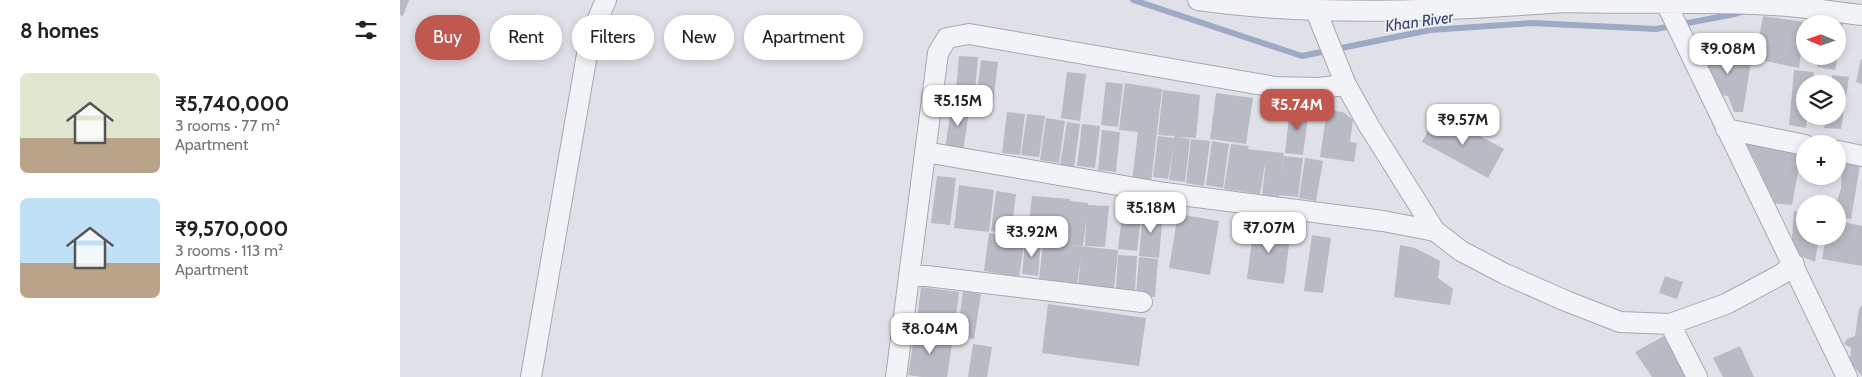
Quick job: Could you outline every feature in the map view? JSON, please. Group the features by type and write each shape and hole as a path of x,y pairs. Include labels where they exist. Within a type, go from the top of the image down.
{"street":[{"path":"531,377 590,37 606,0"},
{"path":"1198,0 1231,5 1316,11 1403,11 1563,1 1621,4 1666,2 1775,3 1862,15"},
{"path":"1666,2 1847,377"},
{"path":"1316,11 1346,85 1369,126 1435,231 1462,251 1505,274 1620,322 1670,324 1726,304 1782,274 1794,264"},
{"path":"896,377 938,54 947,38 969,34 1275,87 1318,88 1346,85"},
{"path":"1726,129 1796,143"},
{"path":"925,152 1165,193 1374,220 1435,231"},
{"path":"1846,153 1862,156"},
{"path":"910,274 1142,302"},
{"path":"1670,324 1697,377"}],"building":[{"path":"400,0 409,0 403,16 400,15"},
{"path":"1763,16 1796,21 1796,65 1799,65 1799,68 1755,59"},
{"path":"1700,50 1752,55 1743,112 1734,112 1728,96 1713,94 1699,58"},
{"path":"959,56 978,57 974,103 955,101"},
{"path":"1862,59 1862,84 1856,82"},
{"path":"981,60 998,62 992,111 975,109"},
{"path":"1817,65 1836,65 1835,70 1817,67"},
{"path":"1794,70 1814,72 1814,75 1796,75 1796,125 1806,125 1806,128 1789,125"},
{"path":"1067,72 1086,74 1080,121 1061,118"},
{"path":"1846,77 1849,77 1846,96"},
{"path":"1106,82 1123,84 1118,127 1101,125"},
{"path":"1125,83 1162,89 1151,183 1132,181 1138,132 1119,130"},
{"path":"1163,90 1200,95 1196,138 1178,137 1190,139 1185,182 1169,180 1174,144 1168,179 1153,177 1158,136 1174,138 1175,136 1158,135"},
{"path":"1216,93 1253,98 1246,144 1210,139"},
{"path":"952,102 970,105 963,152 945,149"},
{"path":"1290,107 1309,109 1303,155 1285,153"},
{"path":"1327,110 1343,112 1353,120 1350,142 1357,143 1354,162 1320,157"},
{"path":"1007,112 1025,114 1020,155 1002,153"},
{"path":"1437,113 1504,149 1488,178 1422,142"},
{"path":"1027,114 1045,116 1039,157 1021,155"},
{"path":"1046,118 1065,121 1059,163 1040,160"},
{"path":"1067,122 1080,124 1074,167 1060,165"},
{"path":"1082,124 1100,126 1095,168 1077,166"},
{"path":"1824,125 1842,125 1841,129 1824,128"},
{"path":"1102,130 1120,132 1116,172 1098,170"},
{"path":"1191,139 1210,141 1204,186 1186,183"},
{"path":"1212,141 1229,144 1223,188 1206,185"},
{"path":"1745,141 1796,149 1796,183 1792,205 1769,203 1760,171"},
{"path":"1231,144 1249,146 1248,149 1284,153 1281,177 1284,156 1303,158 1298,197 1262,196 1266,159 1260,194 1224,189"},
{"path":"1305,158 1323,161 1316,201 1299,198"},
{"path":"1846,163 1860,165 1851,219 1846,218 1846,195 1839,195 1841,185 1846,185"},
{"path":"937,176 956,178 950,225 931,223"},
{"path":"959,185 994,190 989,232 954,228"},
{"path":"996,191 1016,194 1011,234 991,231"},
{"path":"1032,196 1070,199 1070,201 1088,203 1088,205 1109,206 1105,247 1085,246 1086,221 1083,246 1068,245 1118,250 1114,289 1078,285 1081,257 1077,284 1039,279 1043,243 1063,246 1065,243 1027,240"},
{"path":"1123,207 1142,209 1137,251 1118,249"},
{"path":"1143,211 1163,213 1159,258 1139,256"},
{"path":"1794,211 1796,211 1796,245 1818,245 1815,262 1791,252"},
{"path":"1178,214 1219,221 1210,275 1169,268"},
{"path":"1846,223 1862,226 1862,266 1822,259 1824,245 1846,245"},
{"path":"1254,224 1291,229 1284,284 1247,279"},
{"path":"989,233 1025,238 1019,277 984,271"},
{"path":"1312,235 1331,238 1323,293 1304,291"},
{"path":"1025,241 1041,242 1038,276 1022,274"},
{"path":"1400,245 1415,248 1440,261 1438,278 1453,289 1450,305 1394,297"},
{"path":"1118,255 1137,256 1135,291 1116,290"},
{"path":"1139,257 1158,259 1155,297 1136,295"},
{"path":"1665,276 1683,282 1677,299 1659,293"},
{"path":"921,287 959,292 954,333 916,328"},
{"path":"963,291 981,294 974,339 957,337"},
{"path":"1048,304 1146,318 1139,366 1042,353"},
{"path":"1862,305 1862,376 1850,362 1851,348 1844,344 1847,339 1855,336 1859,309"},
{"path":"915,331 953,337 947,377 908,375"},
{"path":"1666,335 1688,377 1652,377 1635,352"},
{"path":"973,344 992,347 987,377 968,377"},
{"path":"1740,346 1754,377 1723,377 1713,358"}],"waterway":[{"name":"Khan River","path":"1133,0 1302,56 1430,30 1532,23 1656,29 1744,11"}]}
